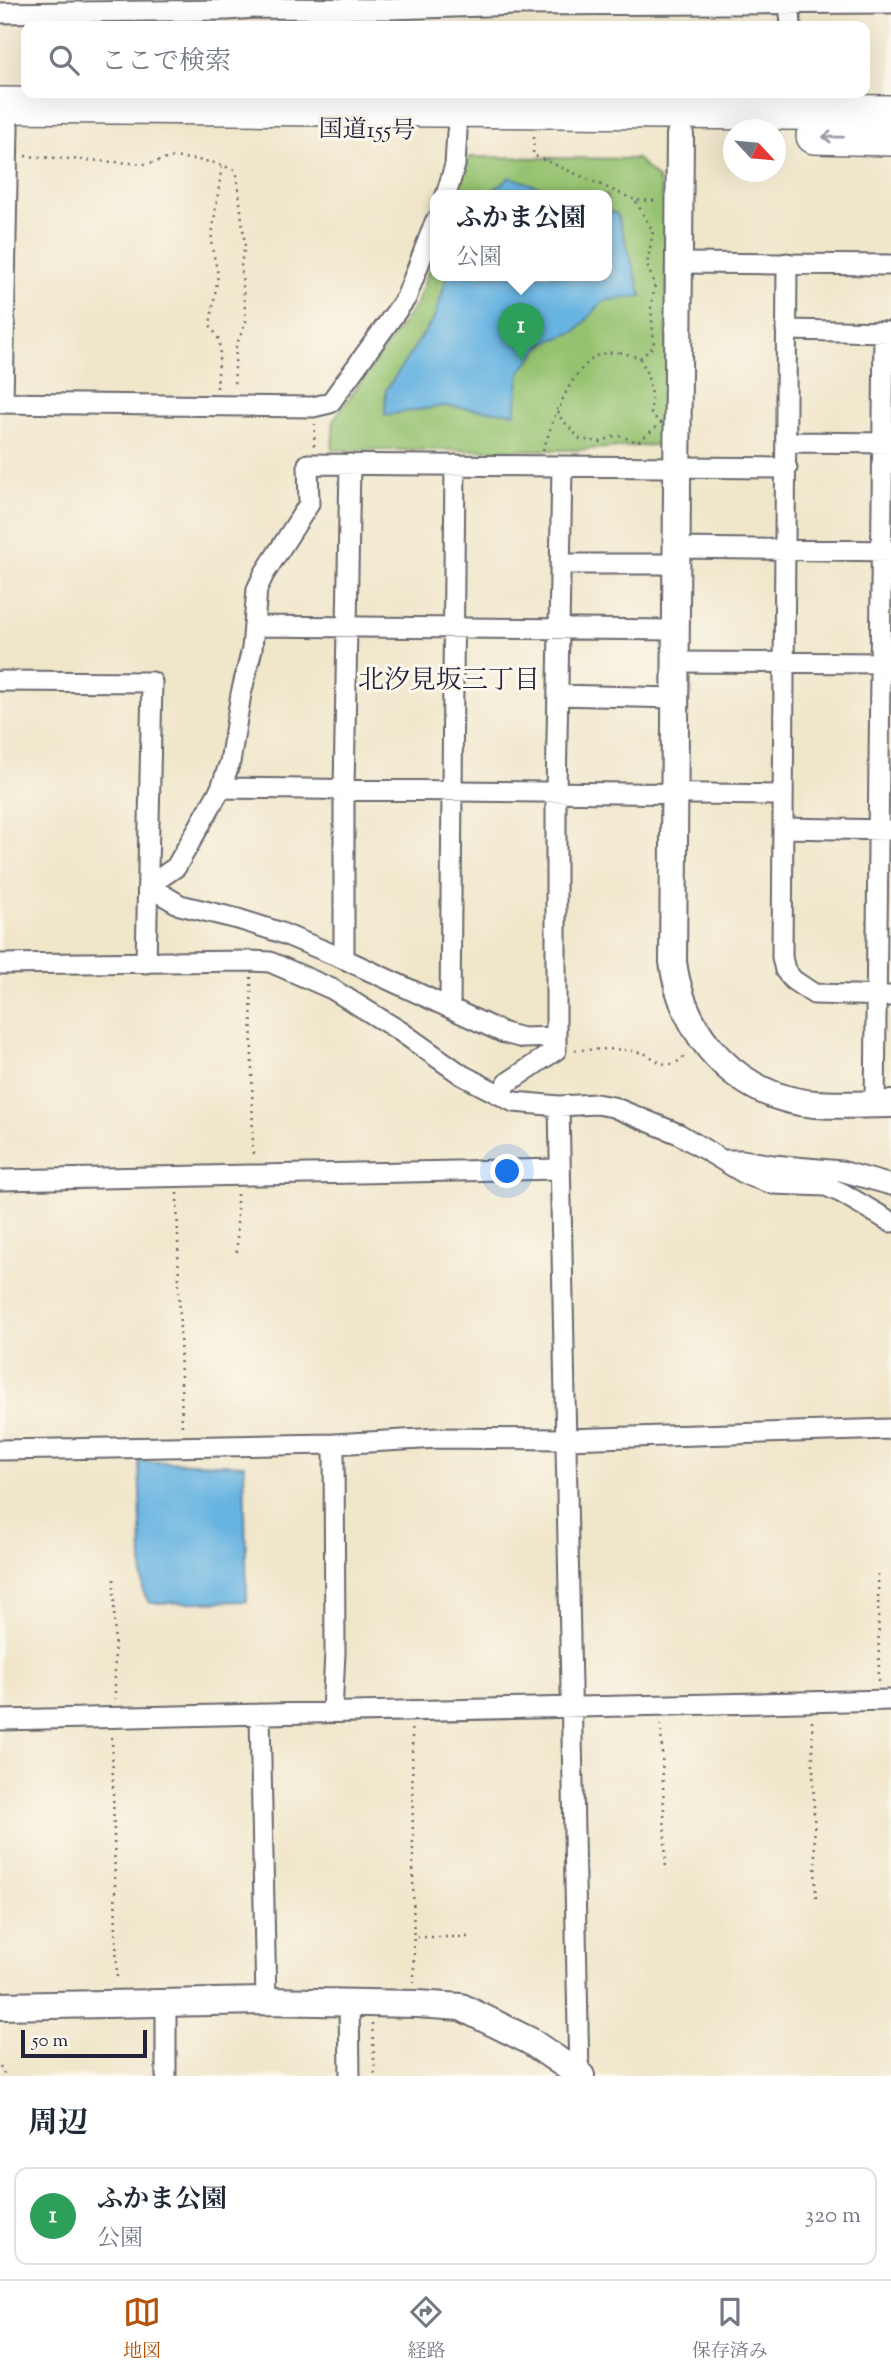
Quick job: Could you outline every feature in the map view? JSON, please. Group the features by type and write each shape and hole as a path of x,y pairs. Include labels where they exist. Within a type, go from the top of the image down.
{"highway":[{"name":"国道155号","path":"4,128 891,113"},
{"name":"国道155号","path":"785,114 891,138"},
{"name":"国道155号","path":"4,128 457,132 534,130 723,135"}],"street":[{"path":"789,2 791,21"},
{"path":"0,13 228,5 254,8 391,9 517,3 891,3"},
{"path":"4,128 1,403 313,407 330,403 406,298 430,235"},
{"path":"448,190 455,165 457,132"},
{"path":"680,135 673,794 673,962 677,986 694,1027 723,1063 742,1079 786,1098 814,1104 883,1104 887,332 786,330"},
{"path":"680,262 891,265"},
{"path":"787,263 782,957 785,970 793,981 814,994 883,996"},
{"path":"787,442 887,443"},
{"path":"148,886 176,867 220,788 230,762 241,694 252,649 257,589 309,504 309,464 787,468"},
{"path":"344,959 350,464"},
{"path":"450,1008 455,466"},
{"path":"556,1044 556,793 562,467"},
{"path":"560,564 786,550 886,551"},
{"path":"254,626 676,629"},
{"path":"676,662 886,663"},
{"path":"0,681 152,681 146,963"},
{"path":"558,695 675,698"},
{"path":"220,788 782,795"},
{"path":"783,828 885,830"},
{"path":"148,886 180,905 279,932 504,1033 556,1044"},
{"path":"0,964 270,962 332,989 400,1031 462,1075 514,1102 559,1106 596,1104 613,1107 679,1134 747,1175 773,1184 826,1186 891,1222"},
{"path":"501,1095 507,1083 556,1044"},
{"path":"559,1106 580,2076"},
{"path":"726,1160 841,1171 891,1185"},
{"path":"0,1180 560,1169"},
{"path":"0,1450 334,1444 438,1437 565,1439 891,1429"},
{"path":"332,1712 335,1653 334,1444"},
{"path":"0,1720 885,1700"},
{"path":"260,1714 266,2001"},
{"path":"0,2006 266,2001 414,2003 461,2007 522,2036 580,2076"},
{"path":"166,2002 166,2076"},
{"path":"350,2076 360,2002"}],"path":[{"path":"4,128 146,164 175,157 230,167 237,175 245,246 241,263 246,322 236,346 225,405"},
{"path":"534,130 533,155 635,200 681,202"},
{"path":"222,165 211,231 218,275 210,325 218,338 225,405"},
{"path":"635,200 653,231 648,265 655,285 651,306 654,346 640,358"},
{"path":"541,467 544,442 560,400 579,372 599,354 620,352 640,358 652,391 651,414 661,423 638,442 617,435 600,442 580,439 558,415 560,400"},
{"path":"313,407 314,464"},
{"path":"237,1254 245,1174 251,961"},
{"path":"556,1044 627,1050 646,1054 667,1064 676,1063 704,1041"},
{"path":"177,1175 183,1445"},
{"path":"878,1574 885,1700"},
{"path":"114,1579 115,1964 119,2003"},
{"path":"811,1702 816,1903"},
{"path":"660,1706 666,1871"},
{"path":"412,1711 414,2003"},
{"path":"415,1937 473,1937"},
{"path":"360,2002 375,2076"},
{"path":"0,2066 5,2076"}],"green space":[{"path":"469,157 637,159 658,179 666,208 668,444 576,450 332,450 334,419 417,303 430,266 430,281 612,281 612,190 457,190"}],"water":[{"path":"511,177 547,190 494,190"},
{"path":"612,212 617,214 642,296 603,301 577,331 544,343 520,372 515,413 444,406 385,415 386,390 434,318 446,281 612,281"},
{"path":"139,1461 244,1465 247,1601 149,1603 143,1591"}],"place":[{"name":"ふかま公園","path":"521,361"}],"district":[{"name":"北汐見坂三丁目","path":"449,681"}]}
